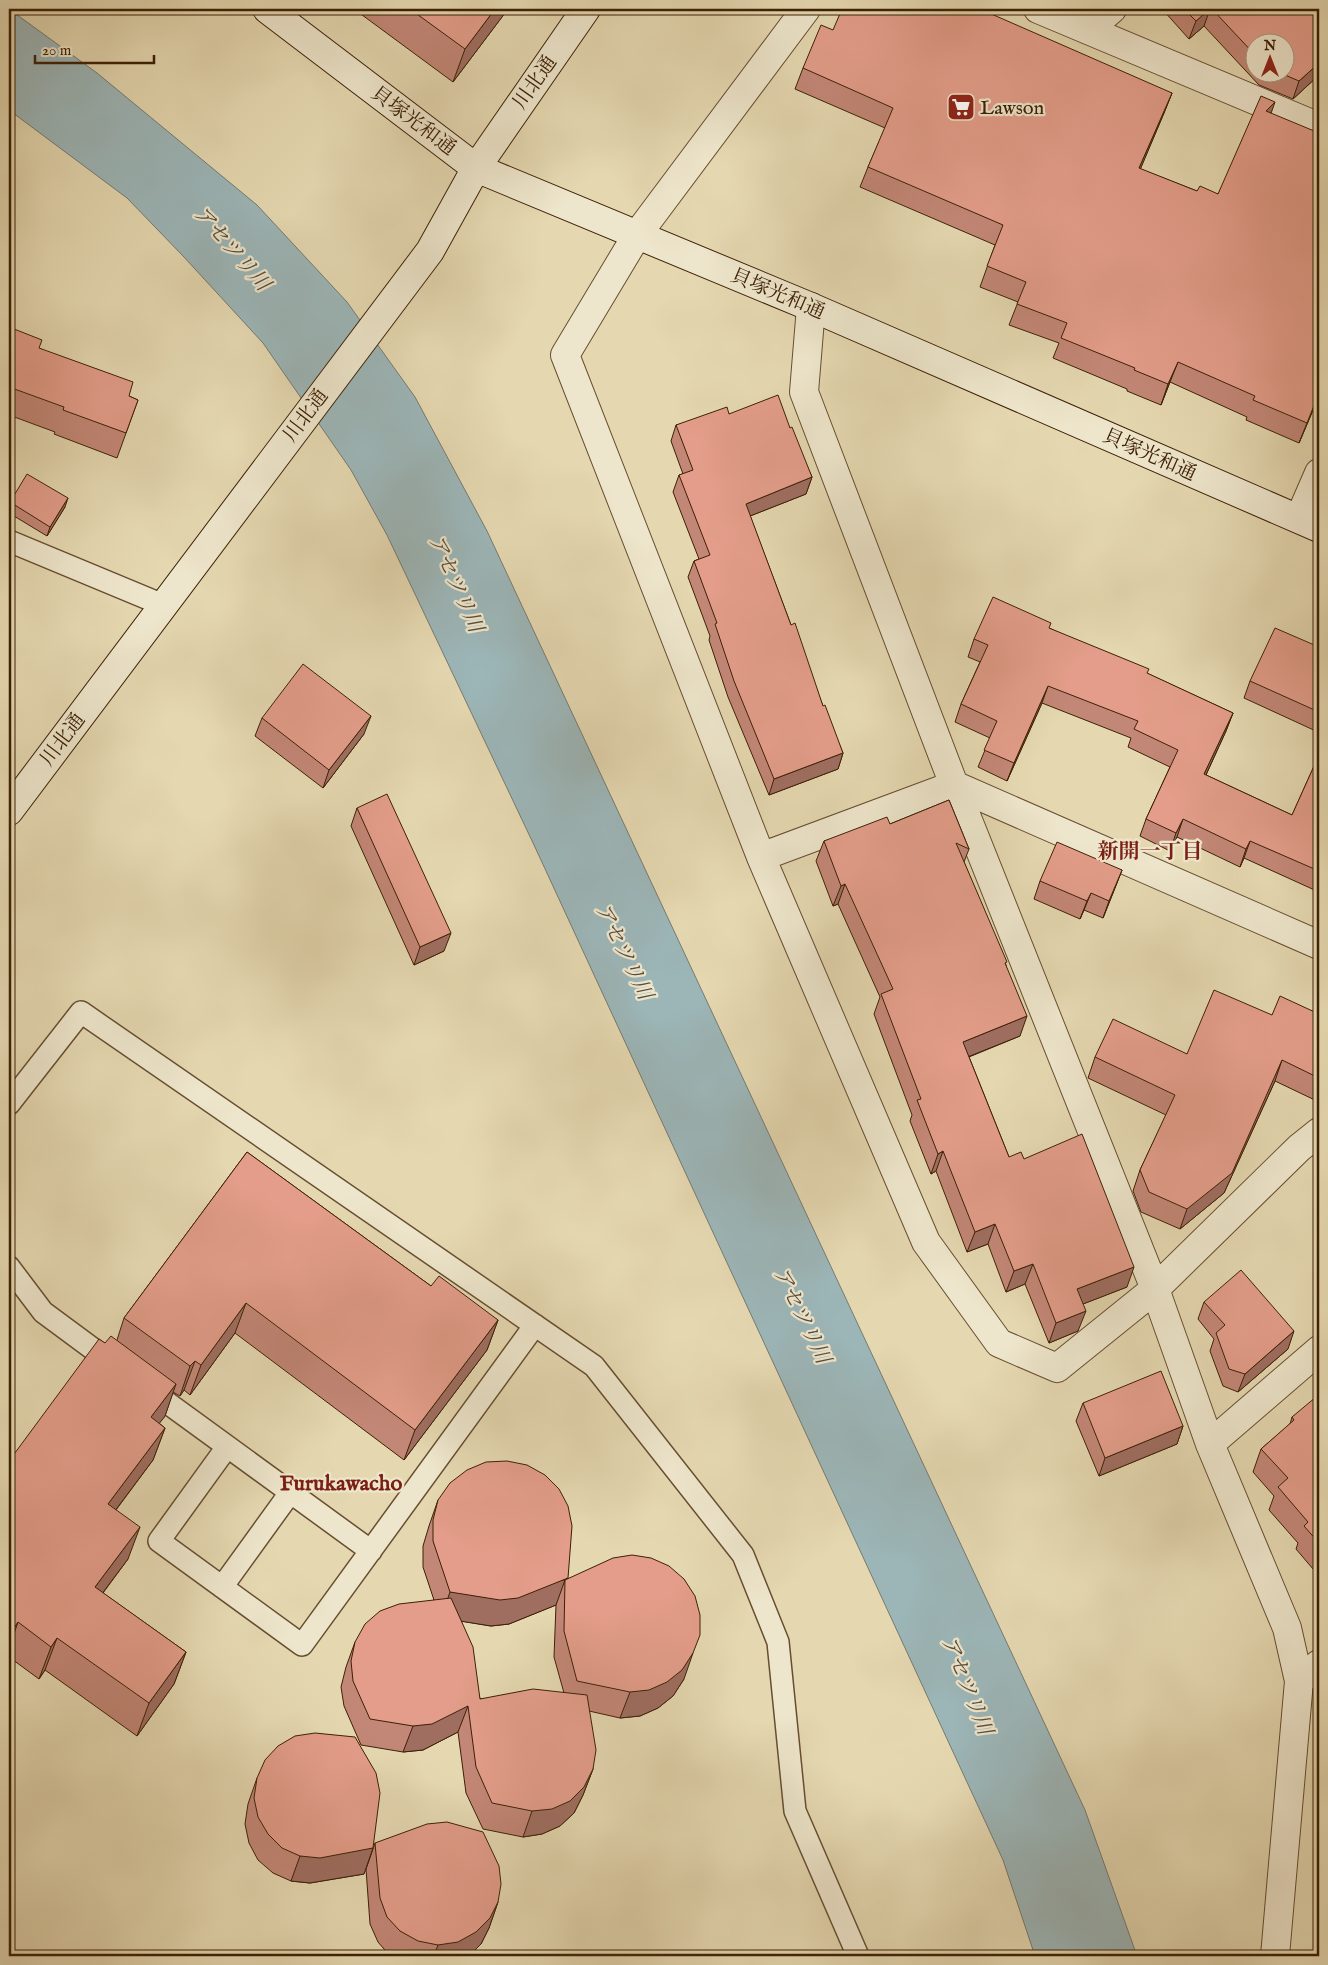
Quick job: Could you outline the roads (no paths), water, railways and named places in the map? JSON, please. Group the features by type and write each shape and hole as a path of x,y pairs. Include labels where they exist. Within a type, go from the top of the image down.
{"street":[{"name":"貝塚光和通","path":"267,9 476,168 811,307 1309,524"},
{"name":"川北通","path":"9,811 430,251 476,168 586,9"},
{"path":"806,9 637,235 565,355 761,858 926,1242 999,1343 1057,1368 1155,1289 1299,1148 1319,1132"},
{"path":"1038,9 1319,128"},
{"path":"1088,30 1112,9"},
{"path":"811,307 804,392 954,785 1155,1289 1210,1444 1287,1628 1299,1681 1275,1956"},
{"path":"1309,524 1319,474"},
{"path":"761,858 954,785 1319,945"},
{"path":"1210,1444 1319,1350"},
{"path":"1299,1681 1319,1664"}],"lane":[{"path":"9,541 163,605"},
{"path":"9,1104 81,1012 594,1366 743,1555 778,1642 795,1811 858,1956"},
{"path":"9,1267 43,1312 371,1551"},
{"path":"227,1447 159,1541 302,1645 535,1325"},
{"path":"222,1586 290,1493"}],"water":[{"name":"アセツリ川","path":"9,9 97,73 257,205 347,302 415,397 487,531 1085,1810 1137,1956 1035,1956 1003,1860 534,845 387,535 351,470 263,343 127,198 9,110"}],"place":[{"name":"Lawson","path":"961,107"}],"district":[{"name":"新開一丁目","path":"1150,851"},
{"name":"Furukawacho","path":"341,1482"}]}
